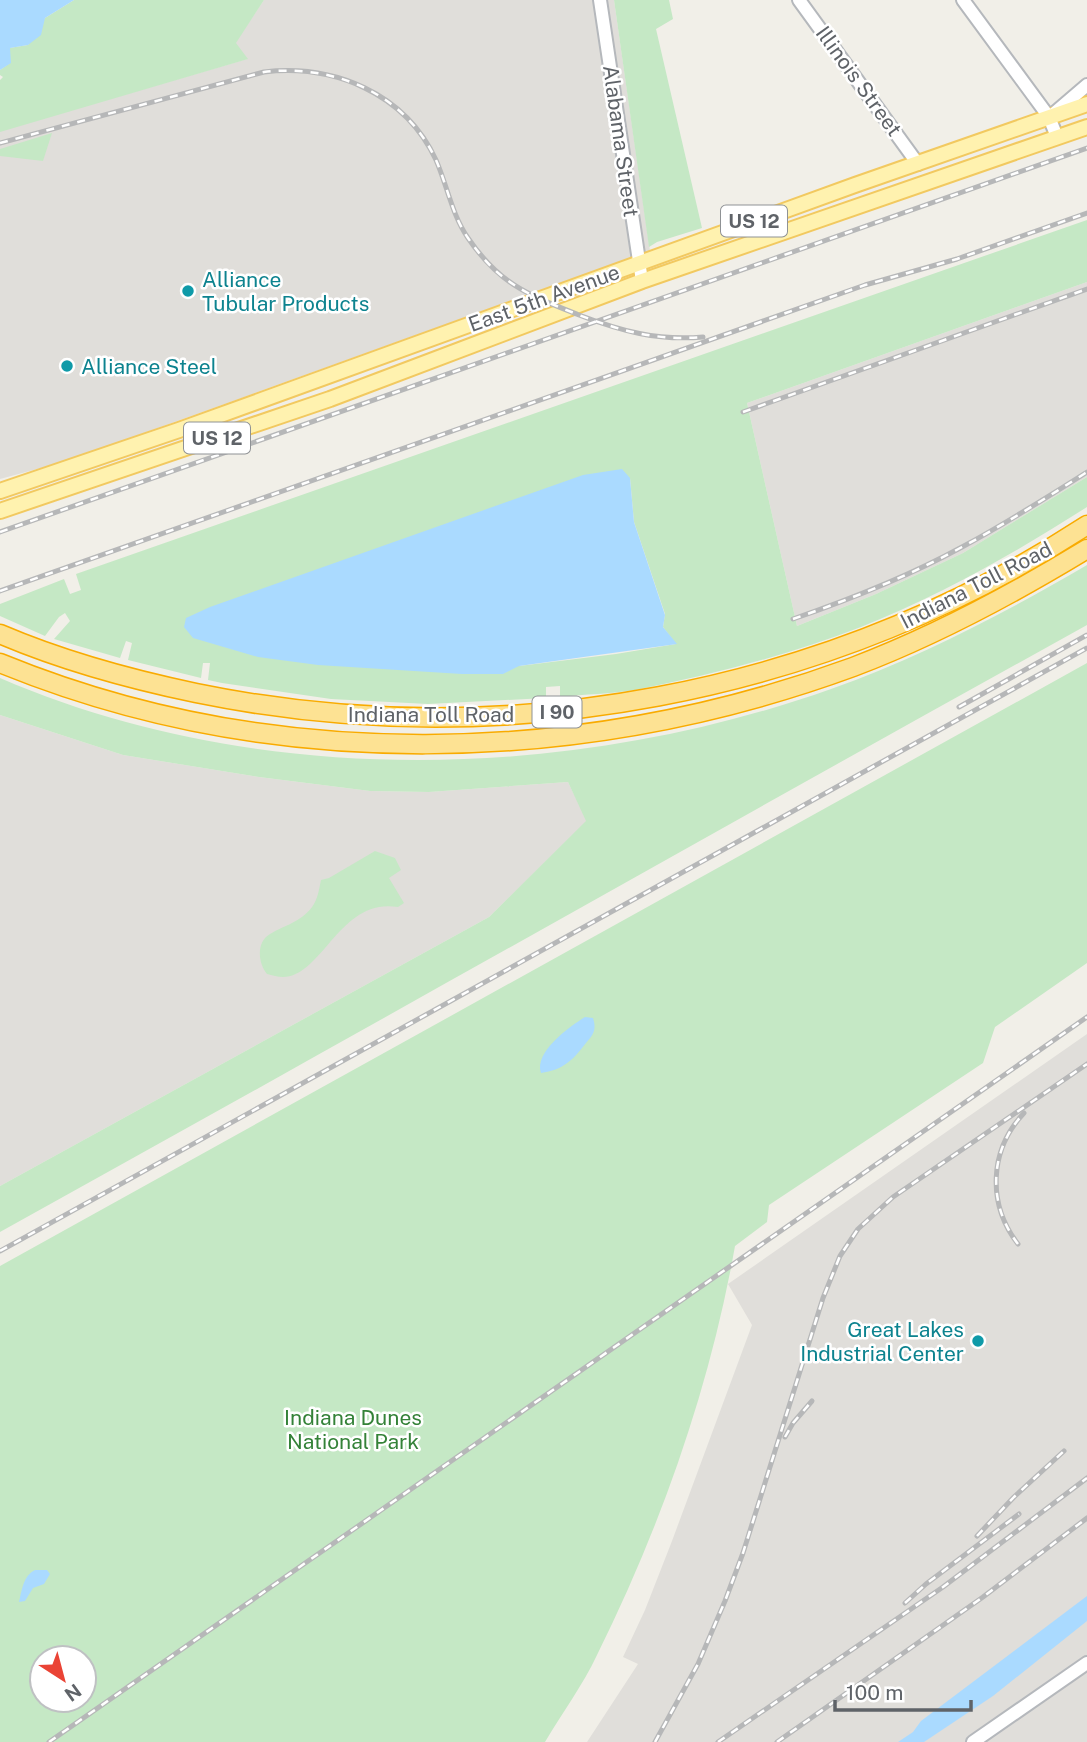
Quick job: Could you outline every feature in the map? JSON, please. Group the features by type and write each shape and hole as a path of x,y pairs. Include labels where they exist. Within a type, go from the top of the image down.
{"highway":[{"name":"Indiana Toll Road","path":"0,634 111,673 245,703 365,716 425,719 550,713 708,688 848,646 958,599 1021,566 1087,525"},
{"name":"Indiana Toll Road","path":"0,663 103,699 188,721 245,731 364,744 429,745 557,737 635,726 717,709 795,687 855,666 966,617 1032,583 1087,549"}],"main road":[{"name":"East 5th Avenue","path":"0,491 456,331 1087,104"},
{"name":"East 5th Avenue","path":"0,511 317,403 642,281 1087,127"}],"street":[{"name":"Alabama Street","path":"600,0 642,281"},
{"name":"Illinois Street","path":"799,0 918,164"},
{"path":"963,0 1049,117 1057,137"},
{"path":"1049,117 1087,85"},
{"path":"973,1742 1087,1663"}],"shaded area":[{"path":"264,0 614,0 650,251 63,462 0,479 0,131 247,59 235,43"},
{"path":"1087,282 1087,477 963,553 876,594 797,626 747,403"},
{"path":"0,715 123,755 259,777 370,791 429,792 568,782 587,821 489,917 0,1186"},
{"path":"1087,1034 1087,1742 587,1742 638,1664 623,1657 672,1541 752,1325 728,1284"}],"green space":[{"path":"74,0 264,0 236,43 248,59 0,132 0,80 3,77 0,70 10,63 9,48 28,45 45,18"},
{"path":"614,0 669,0 673,19 656,29 702,228 649,247"},
{"path":"52,133 43,161 0,156 0,149"},
{"path":"1087,220 1087,282 747,403 797,626 876,594 963,553 1087,477 1087,507 1033,541 949,587 891,615 834,637 721,671 626,691 560,697 560,686 546,687 546,698 428,704 331,699 208,680 210,663 203,663 201,678 128,660 132,643 126,641 120,658 54,639 70,621 65,613 45,636 0,616 0,604 64,579 70,594 81,590 76,574","holes":["630,478 634,522 665,614 663,627 676,644 519,666"]},
{"path":"1087,565 1087,625 0,1232 0,1186 489,917 586,821 568,782 429,792 370,791 259,777 123,755 0,715 0,678 99,714 201,740 307,755 414,760 521,756 627,742 731,720 831,689 962,633"},
{"name":"Indiana Dunes National Park","path":"1087,663 1087,963 995,1027 983,1063 769,1205 767,1222 735,1246 712,1351 681,1455 662,1506 597,1655 545,1742 0,1742 0,1266"},
{"path":"375,851 395,858 401,870 389,878 404,903 398,907 378,907 361,914 347,924 310,964 297,973 283,977 267,974 260,953 265,938 308,912 316,901 321,880"}],"water":[{"path":"0,0 74,0 45,18 41,35 28,45 10,48 11,63 0,70"},
{"path":"622,469 630,478 634,522 665,615 663,627 677,644 519,666 503,674 462,674 318,665 258,657 193,638 184,627 186,618 210,607 583,475"},
{"path":"585,1017 593,1018 594,1029 591,1037 567,1063 541,1073 543,1057 554,1041"},
{"path":"35,1570 47,1570 50,1574 44,1584 33,1588 25,1601 19,1602 25,1580"},
{"path":"1087,1596 1087,1621 993,1696 924,1742 898,1742 913,1732 921,1721"}],"railway":[{"path":"0,143 264,72 316,73 341,79 365,88 386,101 406,117 423,137 436,160 462,229 480,254 504,278 545,301 610,326 655,336 703,337"},
{"path":"0,532 1087,148"},
{"path":"0,591 865,285 957,259 1087,213"},
{"path":"743,412 1087,289"},
{"path":"793,619 942,558 1087,472"},
{"path":"959,707 1087,635"},
{"path":"0,1251 1087,648"},
{"path":"49,1742 1087,1017"},
{"path":"655,1742 698,1664 725,1601 743,1553 823,1298 840,1256 858,1229 893,1197 1087,1064"},
{"path":"1018,1244 1001,1212 996,1177 1004,1143 1024,1113"},
{"path":"785,1437 812,1401"},
{"path":"977,1536 1064,1451"},
{"path":"718,1742 943,1587 1087,1478"},
{"path":"905,1603 1019,1514"},
{"path":"777,1742 983,1597 1087,1518"}],"place":[{"name":"Alliance Tubular Products","path":"188,291"},
{"name":"Alliance Steel","path":"67,366"},
{"name":"Great Lakes Industrial Center","path":"978,1341"}]}
